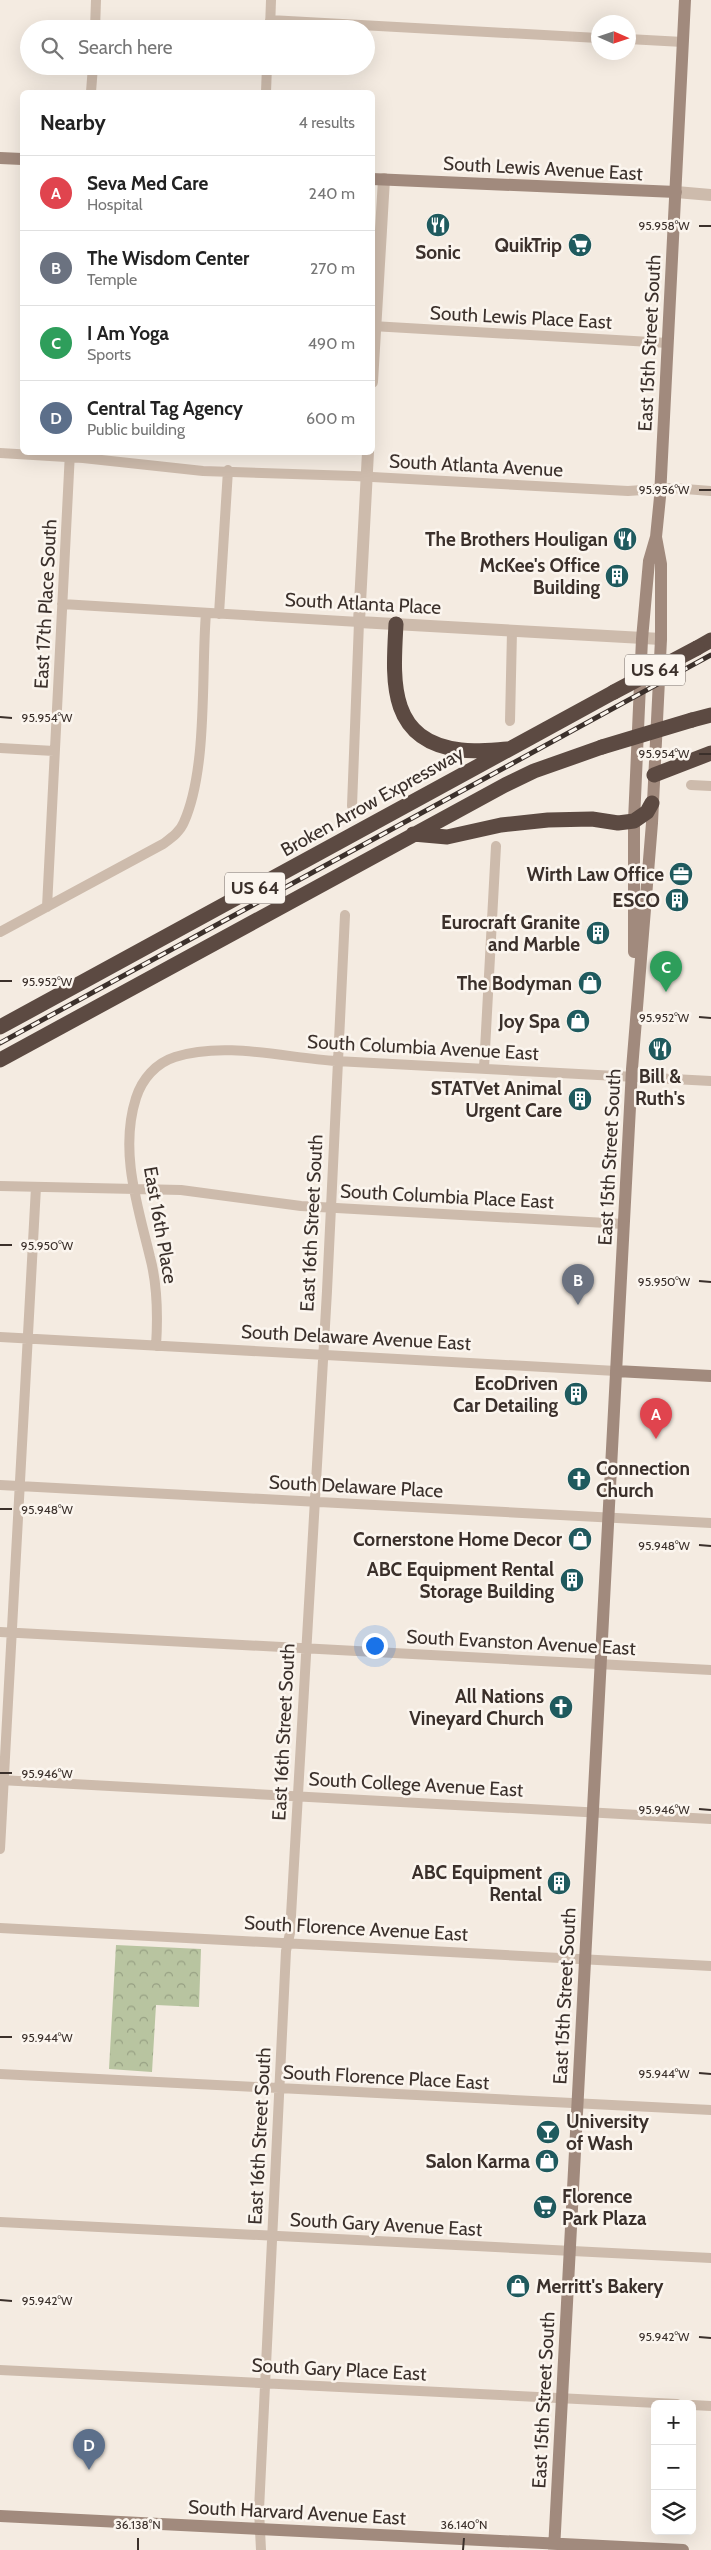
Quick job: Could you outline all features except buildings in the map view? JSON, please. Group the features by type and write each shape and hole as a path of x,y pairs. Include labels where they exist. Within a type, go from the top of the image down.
{"highway":[{"path":"396,624 393,675 395,691 404,716 412,726 428,740 450,748 462,750 510,749"},
{"name":"Broken Arrow Expressway","path":"0,1027 711,640"},
{"name":"US 64","path":"0,1060 414,834 534,771 602,747 711,714"},
{"path":"654,775 711,753"},
{"path":"414,834 447,837 501,825 548,820 592,819 618,823 634,821 641,818 652,803"}],"main road":[{"name":"East 15th Street South","path":"636,994 633,916 634,821 642,638 649,561 656,537 660,490 685,0"},
{"path":"0,158 20,159"},
{"name":"South Lewis Avenue East","path":"378,179 676,192"},
{"name":"East 15th Street South","path":"554,2547 636,994 645,915 661,639 661,564 656,537"},
{"name":"South Delaware Avenue East","path":"616,1371 711,1376"},
{"name":"South Harvard Avenue East","path":"0,2516 260,2528 554,2547 682,2550"}],"street":[{"path":"95,20 96,0"},
{"path":"270,20 271,0"},
{"path":"375,28 591,38"},
{"path":"636,40 683,42"},
{"path":"91,90 92,75"},
{"path":"266,90 267,75"},
{"path":"375,289 378,179"},
{"name":"South Lewis Avenue East","path":"676,192 711,194"},
{"name":"South Lewis Place East","path":"375,326 668,343"},
{"name":"South Atlanta Avenue","path":"0,453 20,454"},
{"name":"South Atlanta Avenue","path":"70,455 203,471 228,470 628,491 711,490"},
{"name":"East 17th Place South","path":"47,907 70,455"},
{"path":"352,806 368,455"},
{"path":"219,614 228,470"},
{"name":"South Atlanta Place","path":"62,604 661,639"},
{"path":"0,932 163,844 175,835 183,824 188,810 198,759 206,613"},
{"path":"510,721 512,631"},
{"path":"0,748 54,751"},
{"path":"691,784 711,786"},
{"path":"484,1068 496,846"},
{"name":"East 16th Street South","path":"261,2550 260,2528 265,2383 272,2236 323,1354 345,915"},
{"name":"South Columbia Avenue East","path":"143,1083 153,1070 163,1062 176,1056 200,1052 259,1053 338,1061 711,1080"},
{"name":"East 16th Place","path":"143,1083 136,1097 130,1135 133,1189 155,1283 158,1321 156,1346"},
{"name":"South Columbia Place East","path":"0,1186 210,1192 272,1203 330,1208 624,1224"},
{"path":"0,1849 2,1780 12,1633 36,1187"},
{"name":"South Delaware Avenue East","path":"0,1337 616,1371"},
{"name":"South Delaware Place","path":"0,1485 711,1523"},
{"name":"South Evanston Avenue East","path":"0,1632 711,1670"},
{"name":"South College Avenue East","path":"2,1780 711,1819"},
{"name":"South Florence Avenue East","path":"0,1928 711,1966"},
{"name":"South Florence Place East","path":"0,2074 711,2110"},
{"name":"South Gary Avenue East","path":"0,2222 711,2258"},
{"name":"South Gary Place East","path":"0,2370 651,2403"},
{"path":"696,2404 711,2406"}],"green space":[{"path":"116,1945 201,1949 199,2007 156,2005 152,2072 109,2069"}],"railway":[{"path":"0,1043 711,655"}],"place":[{"name":"Sonic","path":"438,225"},
{"name":"QuikTrip","path":"580,245"},
{"name":"The Brothers Houligan","path":"625,539"},
{"name":"McKee's Office Building","path":"617,576"},
{"name":"Wirth Law Office","path":"681,874"},
{"name":"ESCO","path":"677,900"},
{"name":"Eurocraft Granite and Marble","path":"598,933"},
{"name":"The Bodyman","path":"590,983"},
{"name":"I Am Yoga","path":"666,992"},
{"name":"Joy Spa","path":"578,1021"},
{"name":"Bill & Ruth's","path":"660,1049"},
{"name":"STATVet Animal Urgent Care","path":"580,1099"},
{"name":"The Wisdom Center","path":"578,1305"},
{"name":"EcoDriven Car Detailing","path":"576,1394"},
{"name":"Seva Med Care","path":"656,1439"},
{"name":"Connection Church","path":"579,1479"},
{"name":"Cornerstone Home Decor","path":"580,1539"},
{"name":"ABC Equipment Rental Storage Building","path":"572,1580"},
{"name":"All Nations Vineyard Church","path":"561,1707"},
{"name":"ABC Equipment Rental","path":"559,1883"},
{"name":"University of Wash","path":"548,2132"},
{"name":"Salon Karma","path":"547,2161"},
{"name":"Florence Park Plaza","path":"545,2207"},
{"name":"Merritt's Bakery","path":"518,2286"},
{"name":"Central Tag Agency","path":"89,2470"}]}
